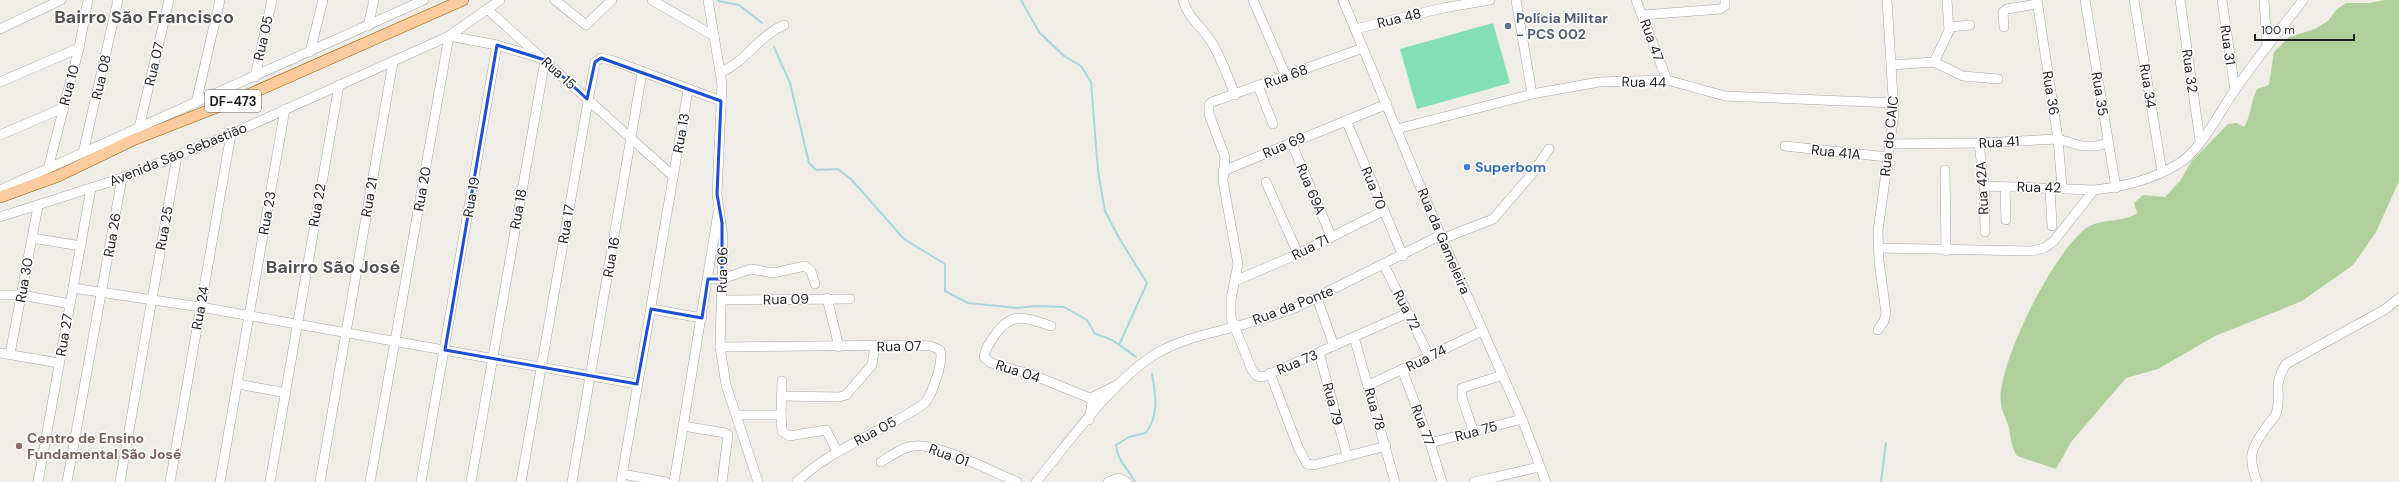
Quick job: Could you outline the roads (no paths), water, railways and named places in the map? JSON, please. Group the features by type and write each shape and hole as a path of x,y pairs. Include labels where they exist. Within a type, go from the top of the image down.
{"main road":[{"name":"Avenida São Sebastião","path":"0,198 58,176 133,140 243,97 463,0"}],"street":[{"path":"0,28 61,0"},
{"name":"Rua 10","path":"48,169 79,48 88,0"},
{"name":"Rua 08","path":"83,153 118,0"},
{"name":"Rua 07","path":"139,128 169,0"},
{"path":"196,103 220,0"},
{"name":"Rua 05","path":"255,77 272,0"},
{"path":"310,52 323,0"},
{"path":"368,26 374,0"},
{"path":"0,190 424,0"},
{"name":"Avenida São Sebastião","path":"0,217 122,178 230,134 449,36 500,0"},
{"path":"555,0 586,25 612,0"},
{"path":"652,0 714,36"},
{"name":"Rua 06","path":"708,0 721,72 716,194 718,210 722,223 722,300 720,348 726,385 758,482"},
{"path":"1183,0 1193,22 1205,32 1214,45 1235,95"},
{"path":"1253,0 1286,76"},
{"name":"Rua da Gameleira","path":"1343,0 1482,331 1522,419 1539,467 1546,482"},
{"name":"Rua 48","path":"1356,29 1442,4 1490,0"},
{"path":"1516,0 1532,94"},
{"name":"Rua 47","path":"1636,0 1667,80"},
{"path":"1643,15 1720,9 1725,6 1725,0"},
{"name":"Rua do CAIC","path":"1879,248 1878,231 1894,103 1887,0"},
{"path":"1934,62 1950,27 1948,1 1958,0"},
{"name":"Rua 35","path":"2085,0 2116,188"},
{"name":"Rua 34","path":"2134,0 2162,172"},
{"name":"Rua 32","path":"2180,0 2200,141"},
{"name":"Rua 31","path":"2222,0 2235,90"},
{"path":"2264,0 2267,47"},
{"name":"Rua 42","path":"1984,186 2062,187 2094,190 2116,188 2162,172 2178,164 2192,153 2235,90 2302,0"},
{"path":"2004,27 2004,12 2007,9 2037,2"},
{"name":"Rua 36","path":"2037,2 2058,139 2062,187"},
{"name":"Rua 15","path":"487,9 673,176"},
{"path":"721,72 736,66 773,31 784,25"},
{"path":"1950,27 1970,25"},
{"path":"449,36 497,45 544,60"},
{"name":"Rua 20","path":"370,482 449,36"},
{"name":"Rua 19","path":"421,482 497,45"},
{"path":"0,82 79,48"},
{"name":"Rua 68","path":"1223,171 1225,157 1209,114 1209,105 1363,48"},
{"name":"Rua 17","path":"521,482 587,99 595,62 601,58 642,73"},
{"name":"Rua 18","path":"471,482 544,60"},
{"name":"Rua 21","path":"320,482 393,62"},
{"path":"1892,66 1934,62 1963,76 1998,79"},
{"path":"642,73 721,101"},
{"name":"Rua 16","path":"572,482 642,73"},
{"name":"Rua 44","path":"1397,129 1532,94 1599,82 1667,80 1725,96 1894,103"},
{"name":"Rua 22","path":"270,482 286,393 296,325 339,85"},
{"path":"1258,86 1273,124"},
{"name":"Rua 13","path":"621,478 688,90"},
{"name":"Rua 69","path":"1223,171 1387,104"},
{"path":"0,135 63,108"},
{"name":"Rua 23","path":"220,482 285,109"},
{"name":"Rua 70","path":"1346,120 1402,256"},
{"name":"Rua 24","path":"170,482 230,134"},
{"name":"Rua 41","path":"1889,144 1979,143 2058,139 2082,146 2108,144"},
{"name":"Rua 69A","path":"1291,142 1331,236"},
{"name":"Rua 42A","path":"1979,143 1984,186 1985,232"},
{"name":"Rua 41A","path":"1786,146 1887,157"},
{"name":"Rua da Ponte","path":"1036,482 1119,385 1142,363 1160,352 1187,339 1270,317 1317,298 1442,237 1493,220 1532,174 1549,149"},
{"name":"Rua 25","path":"120,482 177,156"},
{"path":"1945,170 1946,251"},
{"path":"1223,171 1238,264 1231,303 1233,328 1254,374 1263,377 1270,373"},
{"name":"Rua 26","path":"67,482 122,178"},
{"path":"1266,182 1298,254"},
{"path":"2005,187 2006,220"},
{"path":"2050,187 2052,226"},
{"name":"Rua 27","path":"38,482 91,188"},
{"path":"1878,330 1884,321 1886,313 1879,248 1946,251 2031,251 2044,248 2053,242 2094,190"},
{"name":"Rua 30","path":"10,354 38,206"},
{"path":"674,482 702,318 718,210"},
{"name":"Rua 71","path":"1235,282 1298,254 1383,211"},
{"path":"32,238 81,246"},
{"name":"Rua 72","path":"1384,265 1429,356"},
{"path":"708,279 722,279 750,270 773,273 805,266 811,271 815,284"},
{"path":"73,288 200,307 249,317 346,332 637,384"},
{"path":"0,295 22,295 70,304"},
{"path":"827,298 839,347"},
{"path":"1317,298 1334,346"},
{"path":"2257,482 2251,456 2254,445 2276,415 2278,406 2278,376 2286,364 2384,310 2399,298"},
{"name":"Rua 09","path":"722,300 850,299"},
{"path":"651,309 702,318"},
{"name":"Rua 73","path":"1347,455 1314,465 1305,462 1270,373 1408,313"},
{"name":"Rua 04","path":"1051,326 1025,318 1014,318 999,329 986,350 984,357 989,362 1033,375 1092,400"},
{"name":"Rua 74","path":"1369,384 1482,331"},
{"name":"Rua 78","path":"1354,337 1369,384 1395,482"},
{"name":"Rua 07","path":"720,348 924,345 937,348 941,354 938,369"},
{"path":"782,396 839,397 846,395 872,365 875,346"},
{"path":"0,353 59,363"},
{"name":"Rua 79","path":"1319,353 1347,455"},
{"name":"Rua 05","path":"797,482 818,463 925,403 930,395 938,369"},
{"name":"Rua 77","path":"1402,369 1430,443 1442,482"},
{"path":"1474,433 1463,403 1461,393 1464,386 1503,375"},
{"path":"782,381 781,428 785,435 793,436 825,429 834,440 838,451"},
{"path":"238,384 286,393"},
{"path":"1088,420 1092,400 1098,393 1119,385"},
{"path":"736,415 781,415"},
{"name":"Rua 75","path":"1430,443 1474,433 1522,419"},
{"path":"683,426 725,433 728,436 722,482"},
{"name":"Rua 01","path":"881,462 905,448 921,445 942,451 1017,482"},
{"path":"1347,455 1386,446"},
{"path":"1474,482 1539,467"},
{"path":"621,478 666,482"},
{"path":"1108,482 1119,478 1127,482"}],"waterway":[{"path":"1021,0 1039,32 1064,56 1081,66 1091,82 1098,171 1105,211 1119,238 1147,283 1120,343"},
{"path":"718,1 739,5 762,23"},
{"path":"774,47 790,83 809,163 816,170 838,169 851,179 904,239 945,264 945,291 968,303 1017,308 1036,306 1064,307 1087,320 1095,334 1113,341 1136,357"},
{"path":"1135,482 1118,455 1116,445 1129,437 1146,433 1150,426 1155,412 1155,390 1152,374"},
{"path":"1881,482 1886,443"}],"place":[{"name":"Polícia Militar - PCS 002","path":"1508,26"},
{"name":"Superbom","path":"1467,167"},
{"name":"Centro de Ensino Fundamental São José","path":"19,446"}],"district":[{"name":"Bairro São Francisco","path":"144,17"},
{"name":"Bairro São José","path":"333,267"}]}
